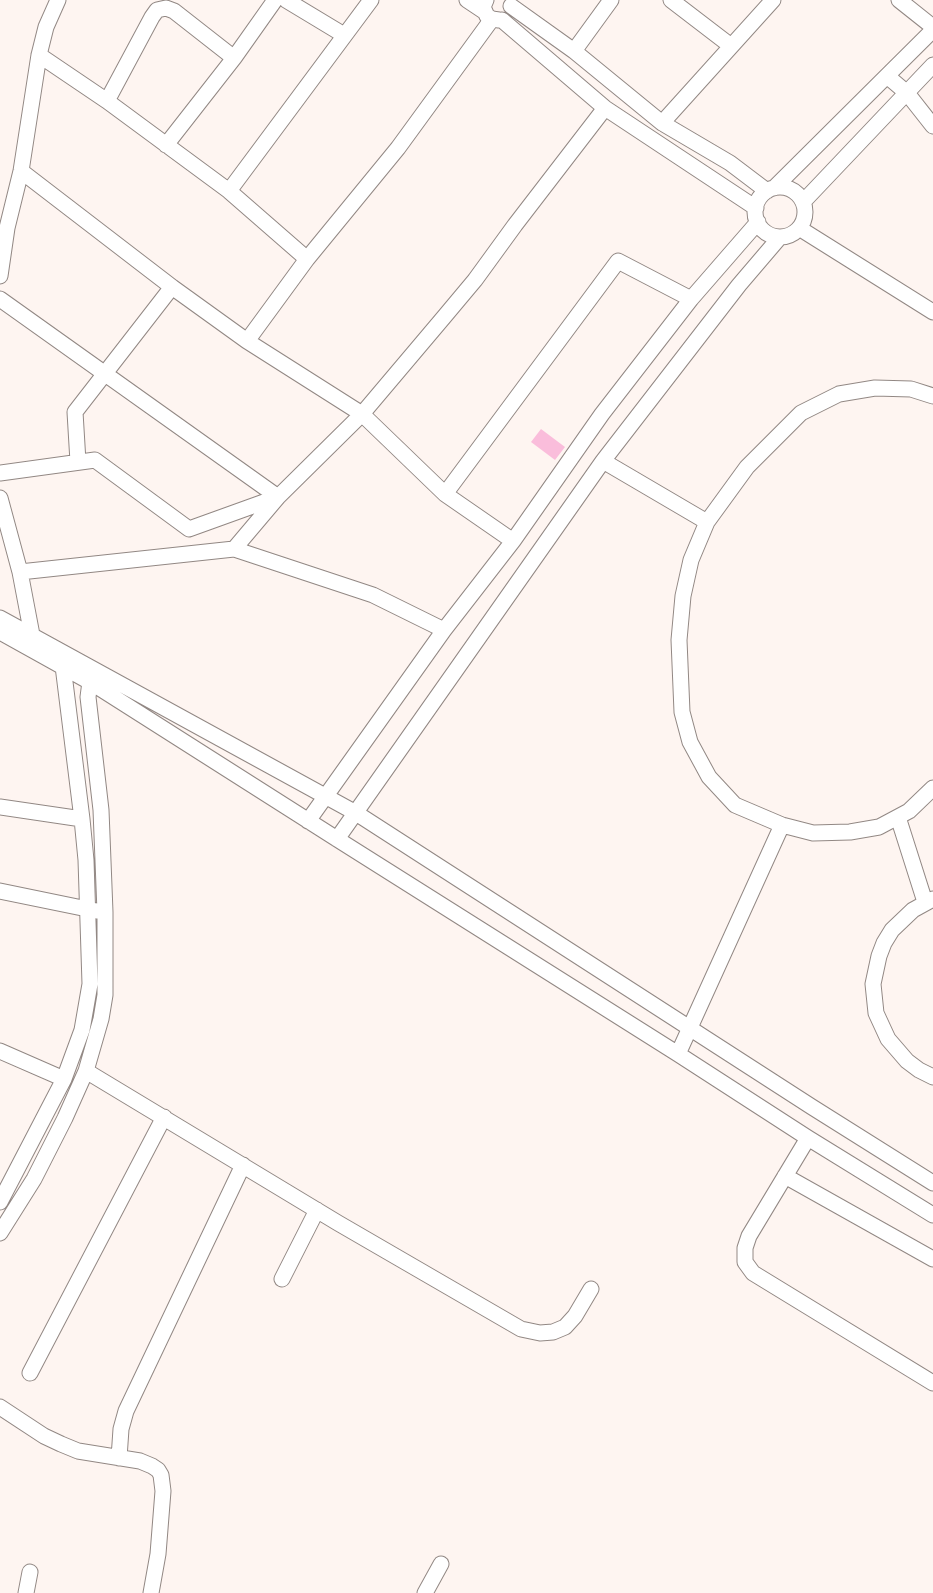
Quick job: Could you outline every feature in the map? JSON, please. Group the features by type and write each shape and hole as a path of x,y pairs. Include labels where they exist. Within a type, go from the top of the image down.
{"street":[{"path":"166,145 234,58 275,0"},
{"path":"286,0 344,35"},
{"path":"229,191 372,0"},
{"path":"466,0 491,13 605,108 757,215 767,233 780,237 787,236 799,228 805,216 803,202 794,191 781,187 770,190 730,163 662,123 510,3"},
{"path":"573,51 611,0"},
{"path":"672,0 731,46"},
{"path":"662,123 773,0"},
{"path":"308,821 444,630 513,541 602,414 757,215 762,196 887,76 933,28 899,0"},
{"path":"0,276 3,226 21,171 39,55 55,1"},
{"path":"491,13 507,17 510,12 510,3"},
{"path":"107,101 157,10 166,8 174,11 234,58"},
{"path":"247,341 306,258 398,148 491,13"},
{"path":"39,55 107,101 229,191 306,258"},
{"path":"803,202 933,65"},
{"path":"887,76 906,93 933,126"},
{"path":"234,549 278,497 362,414 475,280 605,108"},
{"path":"21,171 172,287 247,341 362,414 445,494 513,541"},
{"path":"799,228 933,312"},
{"path":"337,839 603,461 739,285 780,237"},
{"path":"445,494 618,261 691,299"},
{"path":"78,462 75,412 172,287"},
{"path":"0,299 278,497"},
{"path":"930,392 875,388 839,394 801,412 747,467 707,522 692,560 683,596 679,640 682,712 690,742 709,777 735,805 782,825 813,833 850,832 879,827 898,817 909,811 933,788"},
{"path":"0,472 95,460 189,529 278,497"},
{"path":"603,461 707,522"},
{"path":"0,498 20,573 32,635"},
{"path":"20,573 234,549 374,595 444,630"},
{"path":"0,618 32,635 64,660 86,860 90,984 82,1030 64,1079 2,1193"},
{"path":"0,632 64,660 356,813 933,1183"},
{"path":"91,675 308,821 807,1138 933,1215"},
{"path":"0,1233 34,1179 87,1071 105,996 105,912 101,810 89,707 91,675"},
{"path":"0,807 82,819"},
{"path":"898,817 929,901 902,919 884,943 875,970 874,999 879,1020 888,1039 907,1061 933,1077"},
{"path":"678,1054 782,825"},
{"path":"0,891 105,912"},
{"path":"0,1051 64,1079"},
{"path":"87,1071 317,1210 521,1329 540,1333 553,1332 565,1326 575,1316 591,1289"},
{"path":"30,1372 164,1117"},
{"path":"807,1138 749,1236 745,1248 745,1262 753,1273 933,1383"},
{"path":"119,1458 121,1430 126,1410 243,1165"},
{"path":"785,1176 933,1259"},
{"path":"282,1279 317,1210"},
{"path":"0,1407 44,1436 78,1451 140,1461 158,1470 163,1491 158,1554 151,1593"},
{"path":"425,1593 441,1564"},
{"path":"26,1593 30,1572"}],"building":[{"path":"541,429 565,447 555,460 531,442"}]}
